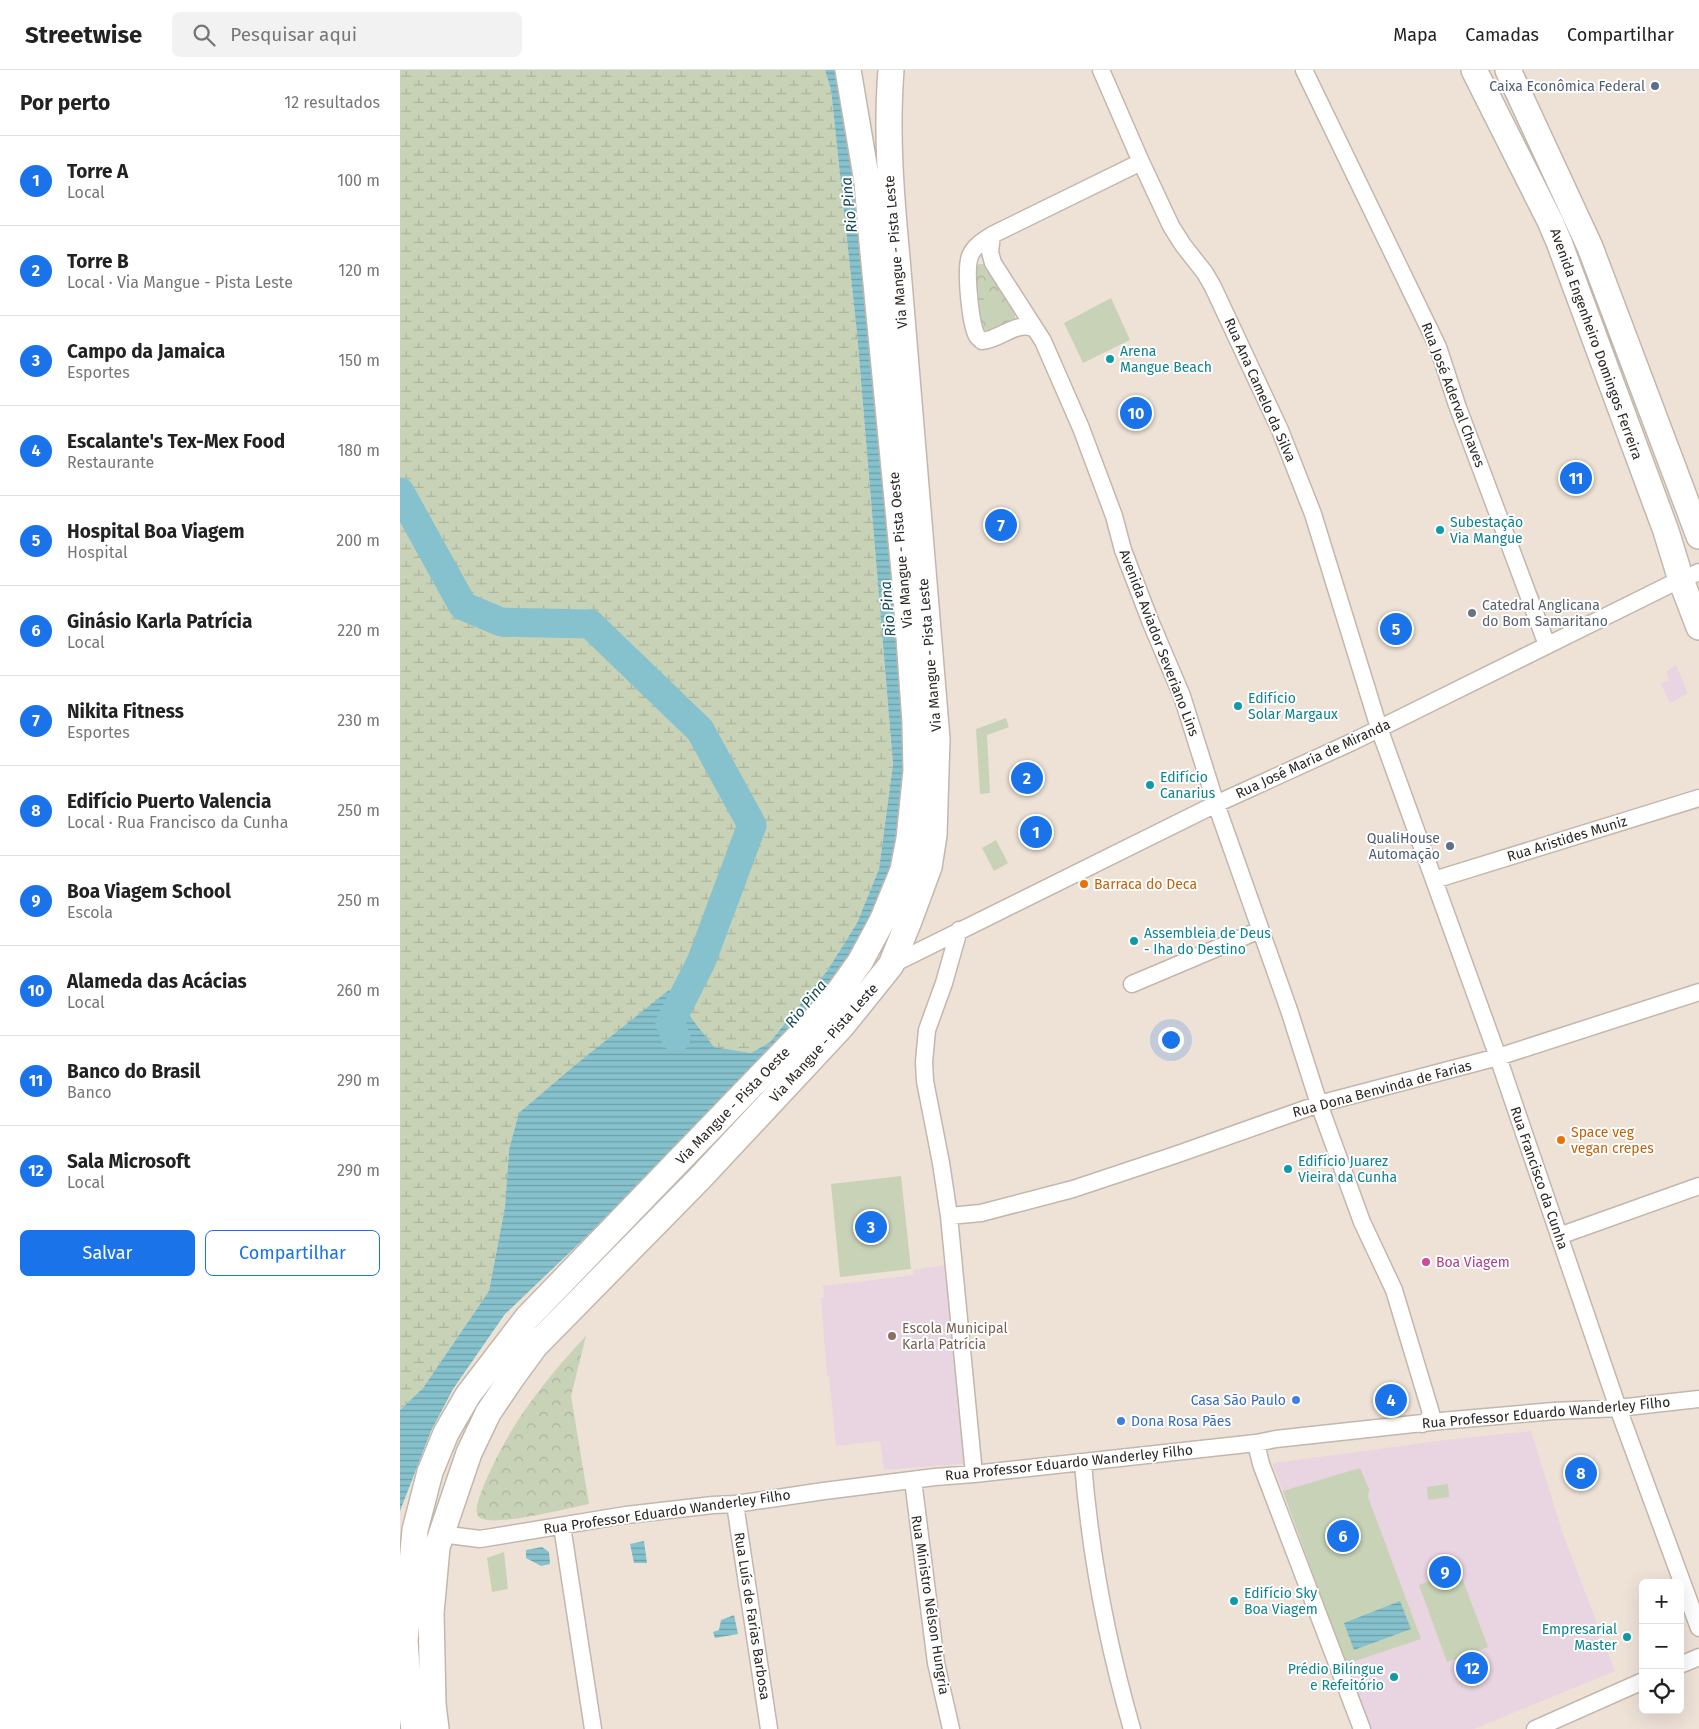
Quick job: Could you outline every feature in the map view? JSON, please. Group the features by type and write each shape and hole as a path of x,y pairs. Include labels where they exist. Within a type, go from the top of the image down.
{"main road":[{"name":"Via Mangue - Pista Oeste","path":"414,1729 405,1642 415,1530 430,1472 446,1433 468,1395 527,1318 802,1034 835,997 864,954 882,921 903,870 913,809 916,771 915,722 905,581 868,191 848,70"},
{"name":"Via Mangue - Pista Leste","path":"436,1729 433,1704 431,1613 437,1547 469,1453 488,1413 535,1346 702,1177 842,1026 891,965 910,921 929,867 934,835 937,739 890,185 888,130 891,70"},
{"name":"Avenida Engenheiro Domingos Ferreira","path":"1474,70 1559,242 1666,531 1690,576 1699,627"},
{"name":"Avenida Engenheiro Domingos Ferreira","path":"1508,70 1590,248 1699,536"}],"street":[{"name":"Rua Ana Camelo da Silva","path":"1101,70 1171,226 1183,245 1206,273 1280,430 1313,514 1379,728"},
{"name":"Rua José Aderval Chaves","path":"1304,70 1438,347 1457,405 1546,645"},
{"path":"1033,328 1024,326 990,341 982,341 978,337 973,320 967,270 974,248 981,241 992,235 1141,162"},
{"name":"Avenida Aviador Severiano Lins","path":"992,235 990,252 993,263 1043,341 1081,428 1114,516 1123,550 1182,696 1216,804 1289,1010 1319,1104 1362,1222 1394,1290 1432,1419"},
{"name":"Rua José Maria de Miranda","path":"891,965 1216,804 1379,728 1690,576"},
{"name":"Rua Francisco da Cunha","path":"1379,728 1498,1057 1618,1408 1699,1628"},
{"name":"Rua Aristides Muniz","path":"1434,880 1699,798"},
{"path":"1132,984 1260,930"},
{"path":"952,934 944,983 927,1030 924,1047 925,1081 949,1216 974,1474"},
{"name":"Rua Dona Benvinda de Farias","path":"949,1216 981,1213 1072,1189 1319,1104 1498,1057 1699,992"},
{"path":"1559,1236 1699,1186"},
{"name":"Rua Professor Eduardo Wanderley Filho","path":"441,1534 480,1539 626,1515 712,1504 735,1504 913,1480 1256,1443 1432,1419 1618,1408 1699,1399"},
{"path":"1256,1443 1261,1464 1362,1729"},
{"path":"1083,1462 1088,1515 1100,1599 1132,1729"},
{"name":"Rua Ministro Nélson Hungria","path":"913,1480 936,1664 951,1729"},
{"name":"Rua Luís de Farias Barbosa","path":"735,1504 769,1729"},
{"path":"562,1526 593,1729"},
{"path":"1684,1663 1699,1657"},
{"path":"1538,1728 1639,1682"}],"shaded area":[{"path":"1676,665 1688,693 1670,703 1661,684 1669,680 1666,672"},
{"name":"Escola Municipal Karla Patrícia","path":"951,1264 972,1463 884,1470 880,1441 836,1446 829,1376 827,1376 821,1298 824,1297 823,1286 914,1275 913,1270"},
{"path":"1531,1431 1563,1534 1615,1671 1474,1729 1369,1729 1273,1465 1274,1463 1446,1440"}],"green space":[{"path":"400,70 825,70 831,90 857,333 893,764 879,869 857,923 827,971 770,1042 751,1053 714,1047 509,1150 505,1207 489,1291 423,1388 400,1410"},
{"path":"979,264 987,264 991,268 1015,315 1015,321 992,332 984,330 981,325 973,269"},
{"path":"998,293 1009,316 992,324 981,301"},
{"path":"1111,298 1130,340 1083,363 1064,323"},
{"path":"1006,718 1009,727 987,735 990,793 980,794 976,729"},
{"path":"996,840 1008,863 994,871 982,848"},
{"path":"901,1176 911,1269 840,1277 831,1184"},
{"path":"586,1336 571,1396 589,1504 516,1519 488,1520 480,1518 477,1512 478,1500 502,1447 540,1389"},
{"path":"1360,1468 1369,1489 1368,1497 1421,1639 1346,1664 1283,1491"},
{"path":"1448,1484 1449,1497 1428,1500 1427,1487"},
{"path":"504,1552 508,1589 492,1592 487,1558"},
{"path":"1459,1570 1488,1647 1447,1662 1419,1585"}],"water":[{"name":"Rio Pina","path":"825,70 839,70 845,95 858,207 910,767 890,878 837,982 778,1051 505,1314 453,1389 431,1431 400,1511 400,1410 423,1388 489,1291 505,1207 509,1150 519,1113 669,990 714,1047 751,1053 770,1042 827,971 857,923 879,869 893,764 857,333 831,90"},
{"path":"644,1541 647,1563 634,1563 630,1544"},
{"path":"542,1547 549,1552 550,1564 541,1566 526,1558 526,1550"},
{"path":"1400,1601 1411,1629 1354,1650 1344,1623"},
{"path":"734,1615 738,1634 715,1638 713,1632 719,1630 721,1620"}],"waterway":[{"path":"400,492 463,606 501,622 590,624 700,730 752,825 701,962 670,1023 676,1038"}],"place":[{"name":"Caixa Econômica Federal","path":"1655,86"},
{"name":"Arena Mangue Beach","path":"1110,359"},
{"name":"Alameda das Acácias","path":"1136,413"},
{"name":"Banco do Brasil","path":"1576,478"},
{"name":"Nikita Fitness","path":"1001,525"},
{"name":"Subestação Via Mangue","path":"1440,530"},
{"name":"Catedral Anglicana do Bom Samaritano","path":"1472,613"},
{"name":"Hospital Boa Viagem","path":"1396,629"},
{"name":"Edifício Solar Margaux","path":"1238,706"},
{"name":"Torre B","path":"1027,778"},
{"name":"Edifício Canarius","path":"1150,785"},
{"name":"Torre A","path":"1036,832"},
{"name":"QualiHouse Automação","path":"1450,846"},
{"name":"Barraca do Deca","path":"1084,884"},
{"name":"Assembleia de Deus - Iha do Destino","path":"1134,941"},
{"name":"Space veg vegan crepes","path":"1561,1140"},
{"name":"Edifício Juarez Vieira da Cunha","path":"1288,1169"},
{"name":"Campo da Jamaica","path":"871,1227"},
{"name":"Boa Viagem","path":"1426,1262"},
{"name":"Escola Municipal Karla Patrícia","path":"892,1336"},
{"name":"Casa São Paulo","path":"1296,1400"},
{"name":"Escalante's Tex-Mex Food","path":"1391,1400"},
{"name":"Dona Rosa Pães","path":"1121,1421"},
{"name":"Edifício Puerto Valencia","path":"1581,1473"},
{"name":"Ginásio Karla Patrícia","path":"1343,1536"},
{"name":"Boa Viagem School","path":"1445,1572"},
{"name":"Edifício Sky Boa Viagem","path":"1234,1601"},
{"name":"Empresarial Master","path":"1627,1637"},
{"name":"Sala Microsoft","path":"1472,1668"},
{"name":"Prédio Bilíngue e Refeitório","path":"1394,1677"}]}
